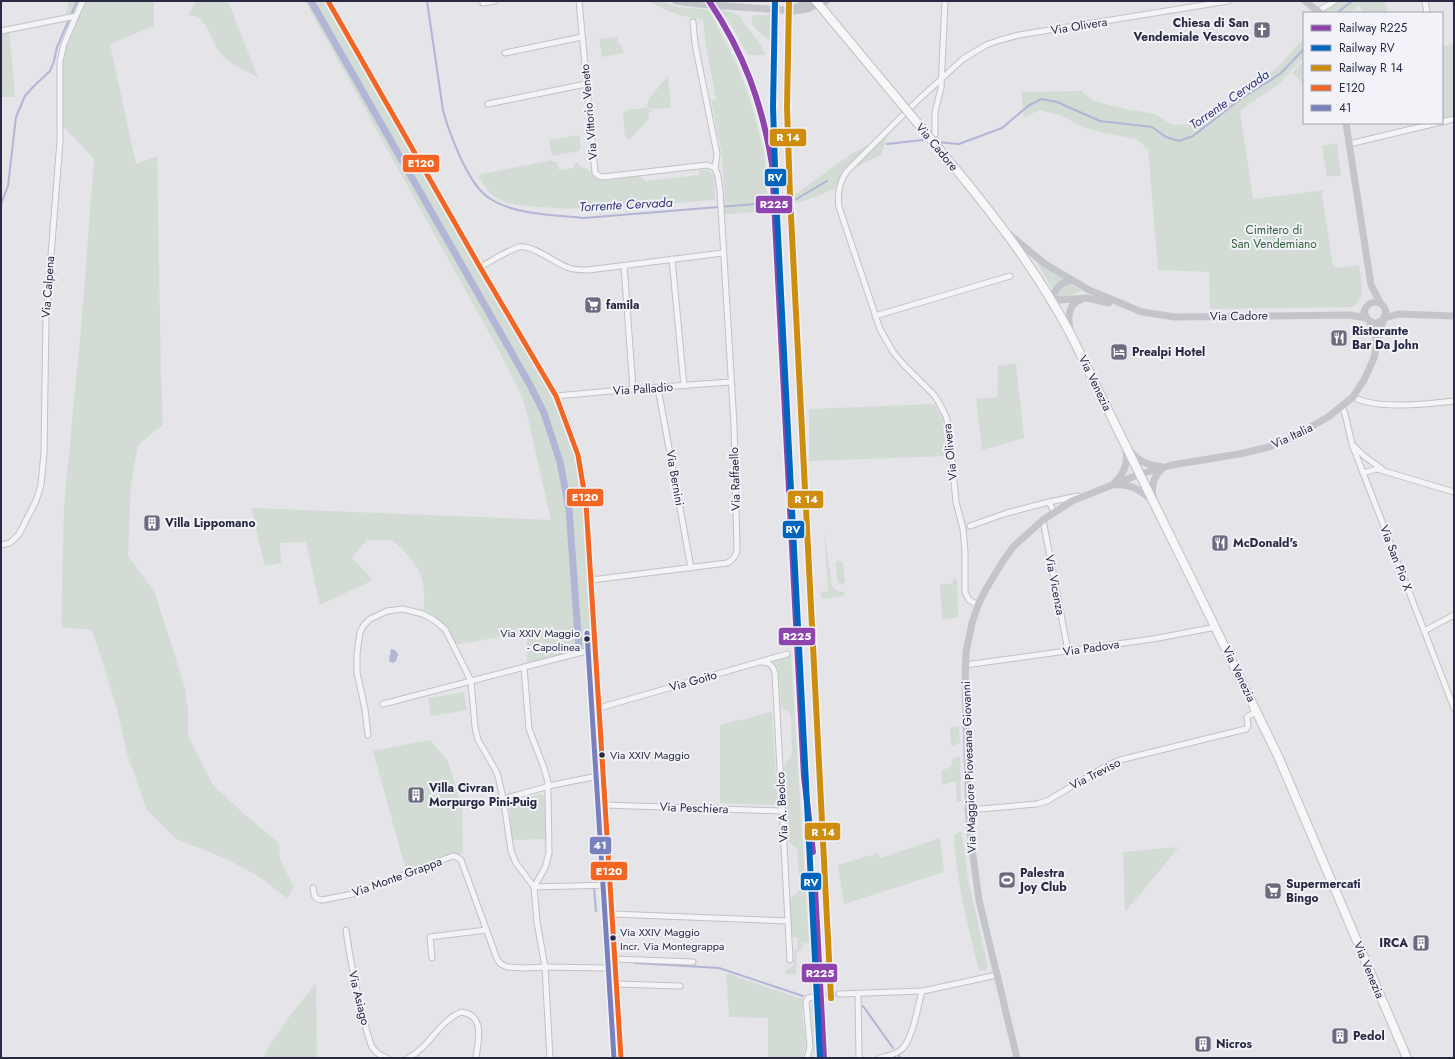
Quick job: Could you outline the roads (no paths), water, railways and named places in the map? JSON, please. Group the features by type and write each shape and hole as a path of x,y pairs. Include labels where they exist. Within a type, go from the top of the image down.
{"main road":[{"name":"Via Cadore","path":"816,1 1005,230 1051,298"},
{"name":"Via Venezia","path":"1051,298 1126,444 1257,711 1313,837 1407,1058"}],"street":[{"name":"Via Calpena","path":"1,545 10,543 19,534 36,501 41,485 44,452 47,304 60,141 60,61 64,44 83,1"},
{"path":"328,1 480,267 556,396 574,442 583,481 591,580 594,649 621,1058"},
{"path":"483,3 494,1"},
{"name":"Via Vittorio Veneto","path":"579,1 595,172 599,176 606,176 707,165 715,168"},
{"path":"676,1 698,4 752,4 795,11 807,9 826,1"},
{"path":"788,10 810,1"},
{"path":"936,134 935,112 941,88 945,1"},
{"name":"Via Olivera","path":"978,605 969,600 965,592 965,552 963,529 956,502 949,429 946,416 934,395 893,352 880,329 839,207 839,186 847,171 941,78 974,52 993,42 1009,37 1228,1"},
{"path":"1305,1 1317,10 1335,1"},
{"path":"1425,1 1427,12"},
{"path":"1,31 76,16"},
{"name":"Via Raffaello","path":"591,580 727,563 736,555 737,550 734,425 720,199 718,176 715,168 717,154 695,44 693,22"},
{"path":"505,53 582,37"},
{"path":"488,104 586,84"},
{"path":"1443,122 1454,119"},
{"path":"1346,124 1371,284 1380,302 1385,308 1398,314 1454,316"},
{"path":"1349,144 1434,124"},
{"path":"1005,230 1045,264 1073,282 1099,295 1131,308"},
{"path":"480,267 522,247 533,250 559,264 578,270 624,266 723,253"},
{"path":"672,259 684,386"},
{"path":"624,266 633,389"},
{"path":"875,316 1010,276"},
{"path":"1073,282 1068,281 1060,284 1051,298 1060,300 1087,298 1131,308"},
{"path":"1371,284 1364,312 1377,342"},
{"path":"1070,333 1069,320 1071,308 1076,302 1087,298"},
{"name":"Via Cadore","path":"1349,315 1373,302 1380,302"},
{"name":"Via Cadore","path":"1131,308 1150,314 1175,317 1349,315 1377,323 1398,314"},
{"path":"1384,319 1385,308"},
{"name":"Via Italia","path":"995,574 1014,546 1043,520 1054,512 1086,495 1140,474 1172,465 1239,454 1269,447 1289,439 1318,423 1353,397 1364,380 1370,368 1384,319"},
{"name":"Via Palladio","path":"556,396 731,382"},
{"name":"Via Bernini","path":"658,388 691,568"},
{"path":"1353,397 1369,402 1405,405 1454,401"},
{"name":"Via San Pio X","path":"1342,406 1352,444 1454,708"},
{"name":"Via Italia","path":"1126,444 1138,460 1152,466 1164,468"},
{"name":"Via Italia","path":"1110,486 1119,478 1126,467 1128,459 1126,444"},
{"path":"1352,444 1374,465"},
{"path":"1360,464 1364,462 1374,465 1387,472"},
{"path":"1154,501 1152,484 1155,477 1164,468"},
{"path":"1363,473 1377,469 1454,492"},
{"name":"Via Italia","path":"1110,486 1121,484 1138,488 1154,501"},
{"path":"970,526 1007,513 1086,495"},
{"path":"1050,502 1054,512"},
{"name":"Via Vicenza","path":"1043,520 1068,651"},
{"name":"Via Maggiore Piovesana Giovanni","path":"995,574 978,605 969,634 965,665 968,810 970,842 978,894 1017,1058"},
{"path":"368,735 365,709 357,673 357,654 360,632 370,619 387,611 403,609 423,614 434,620 445,630 471,681 475,727 478,740 496,769 503,799 510,851 534,887 537,922 545,967 550,1058"},
{"path":"1424,630 1454,615"},
{"name":"Via Padova","path":"965,665 1153,639 1216,627"},
{"path":"383,704 594,649"},
{"name":"Via Goito","path":"599,708 787,654"},
{"name":"Via A. Beolco","path":"761,662 770,664 774,668 775,673 790,960"},
{"path":"524,667 529,729 543,765 548,787 549,853 545,868 534,887"},
{"name":"Via Treviso","path":"968,810 1037,804 1047,800 1108,765 1120,760 1246,729 1248,726 1247,717 1257,711"},
{"path":"503,799 603,775"},
{"name":"Via Peschiera","path":"605,805 782,811"},
{"name":"Via Monte Grappa","path":"313,888 315,897 322,900 353,894 453,856 457,857 460,860 486,930 501,964 514,968 545,967 615,969"},
{"path":"534,887 610,885"},
{"path":"612,914 788,921"},
{"name":"Via Asiago","path":"346,930 349,958 369,1038 372,1047 377,1053 387,1058"},
{"path":"432,958 430,937 486,930"},
{"path":"614,959 693,962"},
{"path":"838,994 922,992 997,975"},
{"path":"616,984 680,986"},
{"path":"880,1058 900,1050 907,1042 922,992"},
{"path":"858,994 859,1058"},
{"path":"807,1058 810,1047 806,1002 808,998 818,996"},
{"path":"408,1058 416,1053 450,1018 461,1012 474,1018 478,1025 476,1058"}],"water":[{"path":"391,649 395,650 398,654 396,661 393,663 389,661"}],"waterway":[{"path":"1,204 8,186 16,117 25,96 50,71 57,47 77,1"},
{"path":"311,1 530,385 544,413 560,462 569,509 579,649"},
{"name":"Torrente Cervada","path":"427,1 443,110 449,129 466,170 480,190 499,204 522,211 584,218 793,201 827,181"},
{"name":"Torrente Cervada","path":"1338,12 1352,1"},
{"name":"Torrente Cervada","path":"936,142 959,144 1002,128 1028,106 1041,99 1057,102 1100,121 1152,127 1166,137 1179,141 1193,136 1242,98 1280,74 1303,50"},
{"name":"Torrente Cervada","path":"887,144 922,140 928,141"},
{"path":"594,888 596,911"},
{"path":"635,963 719,968 803,996"},
{"path":"863,1006 893,1048"}],"tunnel":[{"path":"818,996 839,994"}],"rail line":[{"name":"R225","path":"709,1 742,59 750,79 763,120 772,164 804,777 813,852"},
{"name":"RV","path":"775,1 773,107 776,196 820,1058"},
{"name":"R225","path":"815,888 824,1058"}],"place":[{"name":"Chiesa di San Vendemiale Vescovo","path":"1262,30"},
{"name":"famila","path":"593,305"},
{"name":"Ristorante Bar Da John","path":"1339,338"},
{"name":"Prealpi Hotel","path":"1119,352"},
{"name":"Villa Lippomano","path":"152,523"},
{"name":"McDonald's","path":"1220,543"},
{"name":"Via XXIV Maggio - Capolinea","path":"587,639"},
{"name":"Via XXIV Maggio","path":"602,755"},
{"name":"Villa Civran Morpurgo Pini-Puig","path":"416,795"},
{"name":"Palestra Joy Club","path":"1007,880"},
{"name":"Supermercati Bingo","path":"1273,891"},
{"name":"Via XXIV Maggio Incr. Via Montegrappa","path":"613,938"},
{"name":"IRCA","path":"1421,943"},
{"name":"Pedol","path":"1340,1036"},
{"name":"Nicros","path":"1203,1044"}],"park label":[{"name":"Cimitero di San Vendemiano","path":"1274,237"}]}
